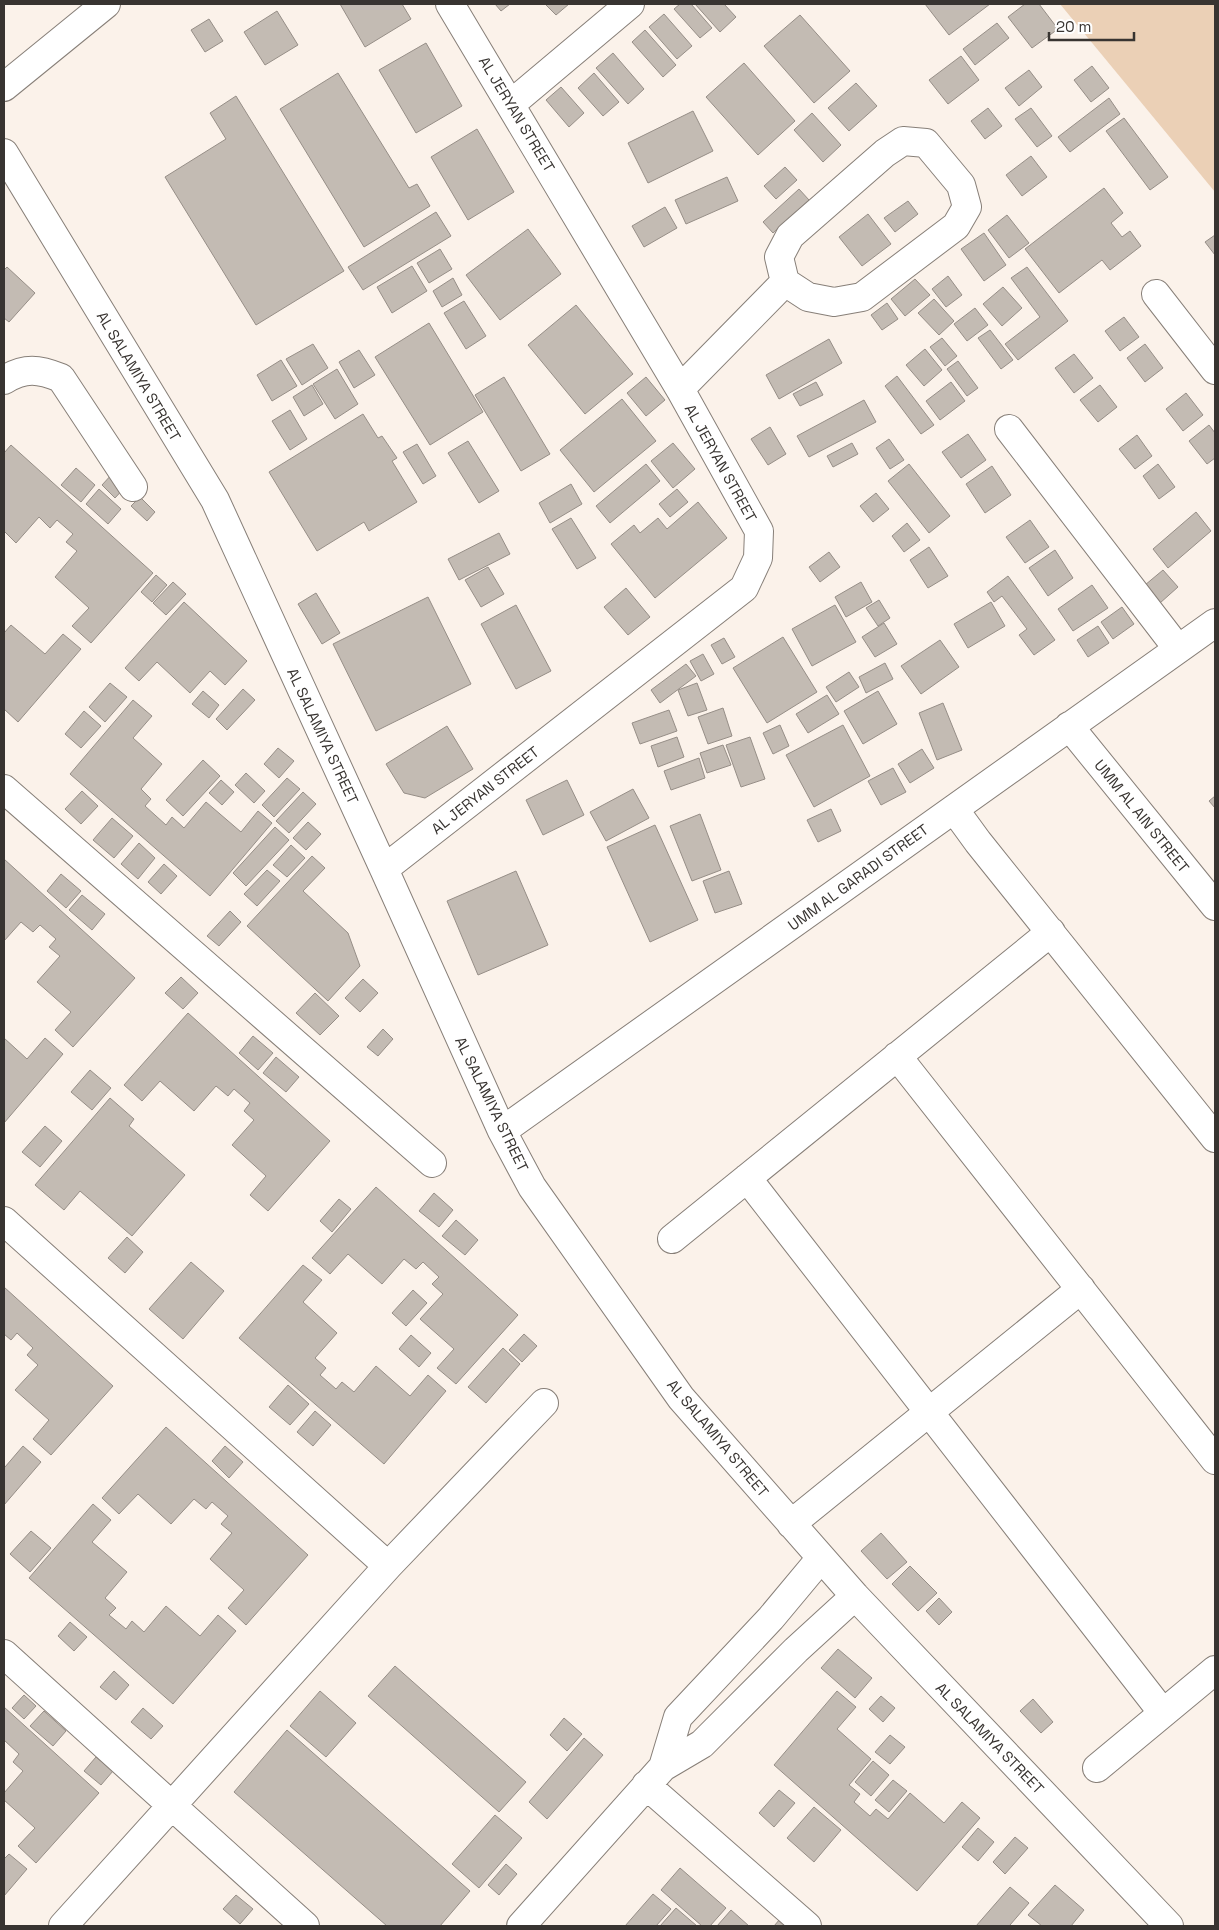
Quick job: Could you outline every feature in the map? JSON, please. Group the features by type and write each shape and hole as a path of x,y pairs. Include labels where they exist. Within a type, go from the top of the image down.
{"street":[{"path":"4,87 106,4"},
{"name":"AL JERYAN STREET","path":"384,869 744,588 758,558 759,531 680,388 450,4"},
{"path":"511,104 630,4"},
{"path":"903,141 926,143 961,185 967,207 956,226 862,297 834,302 808,297 785,282 779,257 790,236 885,153 903,141"},
{"name":"AL SALAMIYA STREET","path":"4,153 215,500 502,1131 532,1187 681,1398 855,1596 1169,1926"},
{"path":"680,388 785,282"},
{"path":"1156,294 1215,370"},
{"path":"4,380 24,370 42,371 61,378 133,487"},
{"path":"1009,429 1178,649"},
{"name":"UMM AL GARADI STREET","path":"502,1131 1215,623"},
{"name":"UMM AL AIN STREET","path":"1070,726 1215,906"},
{"path":"4,789 432,1163"},
{"path":"954,808 978,842 1215,1138"},
{"path":"672,1239 1050,932"},
{"path":"897,1056 1215,1460"},
{"path":"747,1178 1163,1713"},
{"path":"4,1221 388,1566"},
{"path":"791,1524 1080,1289"},
{"path":"64,1926 388,1566 544,1403"},
{"path":"655,1776 678,1717 771,1618 822,1558"},
{"path":"521,1926 655,1776 702,1744 796,1650 855,1596"},
{"path":"4,1654 305,1926"},
{"path":"1097,1768 1215,1670"},
{"path":"655,1776 807,1926"}],"shaded area":[{"path":"1060,4 1215,4 1215,192"}],"building":[{"path":"340,4 402,4 411,19 365,47"},
{"path":"495,4 510,4 501,11"},
{"path":"545,4 569,4 556,15"},
{"path":"680,4 691,4 712,28 700,38 674,9"},
{"path":"695,4 724,4 736,17 720,32"},
{"path":"925,4 990,4 949,35"},
{"path":"1025,4 1039,4 1058,29 1032,48 1008,17"},
{"path":"277,11 298,45 265,65 244,32"},
{"path":"664,14 692,46 677,59 649,27"},
{"path":"800,15 850,71 814,103 764,46"},
{"path":"209,19 223,41 205,52 191,30"},
{"path":"997,23 1009,38 975,65 963,49"},
{"path":"645,30 676,65 663,77 632,42"},
{"path":"426,43 462,106 416,133 379,70"},
{"path":"613,53 644,89 628,104 596,68"},
{"path":"961,56 979,80 948,104 929,80"},
{"path":"744,63 795,121 758,155 706,97"},
{"path":"1092,66 1109,88 1091,102 1074,80"},
{"path":"1029,70 1042,87 1019,106 1005,88"},
{"path":"338,73 409,188 417,184 430,206 364,247 280,109"},
{"path":"594,73 619,102 603,116 578,88"},
{"path":"856,83 877,106 849,131 828,108"},
{"path":"561,87 584,113 569,127 546,100"},
{"path":"236,96 344,271 256,325 165,177 226,139 210,113"},
{"path":"1109,98 1120,114 1070,152 1058,137"},
{"path":"988,108 1002,126 985,139 971,121"},
{"path":"1031,108 1052,136 1037,147 1015,119"},
{"path":"693,111 713,151 648,183 628,143"},
{"path":"812,113 841,145 823,162 794,130"},
{"path":"1124,118 1168,177 1150,190 1106,131"},
{"path":"477,129 514,192 468,220 431,157"},
{"path":"1031,156 1047,177 1022,196 1006,175"},
{"path":"785,167 797,180 776,199 764,186"},
{"path":"727,177 738,201 686,224 675,200"},
{"path":"1104,188 1123,213 1111,223 1122,237 1130,231 1141,246 1110,270 1102,260 1059,293 1025,249"},
{"path":"799,189 809,200 773,233 763,222"},
{"path":"908,201 918,214 895,232 884,218"},
{"path":"665,207 677,228 644,247 632,226"},
{"path":"436,212 451,236 363,290 348,267"},
{"path":"868,214 891,244 862,266 839,237"},
{"path":"1007,215 1029,243 1009,258 988,230"},
{"path":"528,229 561,274 500,320 466,275"},
{"path":"984,233 1006,265 984,281 961,249"},
{"path":"1215,235 1215,255 1205,242"},
{"path":"440,249 452,269 429,283 417,263"},
{"path":"412,266 427,291 392,313 377,287"},
{"path":"7,267 35,293 9,322 4,318 4,270"},
{"path":"1027,267 1068,321 1018,360 1005,344 1040,317 1011,278"},
{"path":"948,276 962,295 946,307 932,289"},
{"path":"453,278 462,295 442,307 433,291"},
{"path":"915,279 930,295 905,316 891,299"},
{"path":"1003,287 1022,308 1002,326 983,304"},
{"path":"934,299 954,321 939,335 918,313"},
{"path":"464,301 486,336 466,349 444,313"},
{"path":"887,303 898,319 882,330 871,315"},
{"path":"576,305 633,374 585,414 528,345"},
{"path":"975,308 988,325 967,341 954,324"},
{"path":"1124,317 1139,337 1120,351 1105,331"},
{"path":"429,323 483,412 430,445 375,357"},
{"path":"990,330 1013,360 1001,369 978,338"},
{"path":"942,338 957,356 945,366 930,347"},
{"path":"829,339 842,363 779,399 766,375"},
{"path":"313,344 328,368 302,385 286,359"},
{"path":"1145,344 1163,368 1145,382 1127,358"},
{"path":"925,349 942,370 924,386 906,365"},
{"path":"359,350 375,375 354,388 339,362"},
{"path":"1074,354 1093,378 1074,393 1055,368"},
{"path":"281,360 297,386 272,401 257,375"},
{"path":"958,361 978,388 967,396 947,369"},
{"path":"337,369 358,404 335,419 313,384"},
{"path":"897,376 934,425 921,434 885,386"},
{"path":"504,377 550,454 521,471 475,395"},
{"path":"646,377 665,400 646,416 627,393"},
{"path":"816,382 823,395 800,406 793,394"},
{"path":"951,382 965,401 940,420 926,401"},
{"path":"312,385 323,404 304,416 293,397"},
{"path":"1100,385 1117,407 1098,422 1080,400"},
{"path":"1186,393 1203,415 1183,431 1166,409"},
{"path":"622,399 656,441 594,492 560,450"},
{"path":"864,400 876,422 809,457 797,436"},
{"path":"290,410 307,439 290,450 272,421"},
{"path":"363,414 378,438 382,436 397,458 392,461 417,502 369,531 364,522 317,551 269,472"},
{"path":"1209,425 1215,433 1215,458 1207,464 1189,441"},
{"path":"770,427 786,454 768,465 751,439"},
{"path":"968,434 986,460 961,478 942,452"},
{"path":"1137,435 1152,456 1135,469 1119,449"},
{"path":"889,439 904,460 890,469 876,448"},
{"path":"468,441 499,491 479,503 448,453"},
{"path":"673,443 695,469 673,488 651,461"},
{"path":"852,443 858,454 833,467 827,456"},
{"path":"417,444 436,476 423,484 403,452"},
{"path":"11,445 153,573 91,643 72,626 89,608 55,577 77,551 66,542 73,534 57,520 50,528 39,517 16,543 4,531 4,453"},
{"path":"646,464 660,481 610,523 596,506"},
{"path":"909,464 950,516 929,533 888,481"},
{"path":"1158,464 1175,487 1159,499 1143,476"},
{"path":"992,466 1011,495 985,513 966,484"},
{"path":"76,468 95,485 81,502 61,485"},
{"path":"113,473 127,485 115,498 102,485"},
{"path":"571,484 582,504 550,523 539,503"},
{"path":"99,489 121,509 108,524 86,504"},
{"path":"677,489 688,502 670,517 659,504"},
{"path":"876,493 889,509 873,522 860,506"},
{"path":"140,497 155,512 147,521 131,506"},
{"path":"698,502 727,538 655,598 611,544 634,525 640,533 658,518 667,529"},
{"path":"1196,512 1211,531 1168,568 1153,549"},
{"path":"571,518 596,558 577,569 552,529"},
{"path":"1030,520 1049,547 1025,563 1006,537"},
{"path":"907,523 920,540 904,552 892,536"},
{"path":"499,533 510,554 459,580 448,559"},
{"path":"929,547 948,576 928,588 910,560"},
{"path":"1055,550 1073,578 1048,596 1029,568"},
{"path":"829,552 840,567 820,582 809,567"},
{"path":"488,567 504,594 481,607 465,580"},
{"path":"1163,570 1178,587 1160,603 1145,585"},
{"path":"156,575 167,585 152,602 141,592"},
{"path":"1008,576 1055,640 1034,655 1019,635 1027,629 1002,596 994,602 987,592"},
{"path":"173,582 186,594 166,615 153,603"},
{"path":"861,582 872,602 846,617 835,597"},
{"path":"1092,585 1108,608 1073,631 1058,609"},
{"path":"626,588 650,617 628,635 604,607"},
{"path":"316,593 340,633 322,644 298,604"},
{"path":"428,597 471,684 376,731 333,644"},
{"path":"879,600 890,618 878,626 866,608"},
{"path":"184,602 247,661 225,685 210,671 190,693 157,662 139,681 125,668"},
{"path":"991,602 1005,626 968,648 954,624"},
{"path":"516,605 551,671 516,689 481,624"},
{"path":"835,605 856,642 812,666 792,629"},
{"path":"1122,607 1134,624 1113,639 1101,622"},
{"path":"884,623 897,644 875,657 862,637"},
{"path":"11,625 45,654 63,634 81,649 18,722 4,709 4,633"},
{"path":"1098,626 1109,643 1088,657 1077,640"},
{"path":"783,637 817,692 767,723 733,668"},
{"path":"724,638 735,657 722,664 711,645"},
{"path":"940,640 959,667 921,694 901,666"},
{"path":"703,654 714,674 701,681 690,661"},
{"path":"885,663 893,679 866,693 859,677"},
{"path":"686,664 696,676 660,703 651,690"},
{"path":"849,672 859,687 836,702 826,687"},
{"path":"110,683 127,697 105,722 89,707"},
{"path":"697,683 707,710 688,716 678,690"},
{"path":"243,689 255,700 227,730 216,719"},
{"path":"203,691 219,705 209,718 192,704"},
{"path":"878,691 897,724 863,744 844,711"},
{"path":"827,695 839,714 808,733 796,714"},
{"path":"133,700 152,716 133,738 162,764 141,789 151,799 145,806 166,825 172,817 184,828 206,802 241,832 258,811 272,823 210,896 70,774"},
{"path":"943,703 962,750 937,760 919,713"},
{"path":"723,708 732,736 708,744 698,717"},
{"path":"669,710 677,731 640,744 632,723"},
{"path":"84,711 101,726 81,748 65,734"},
{"path":"780,725 789,746 773,754 763,733"},
{"path":"843,725 870,776 814,807 786,755"},
{"path":"447,726 473,769 425,798 404,793 386,764"},
{"path":"677,737 684,757 658,767 651,746"},
{"path":"750,737 765,779 741,787 726,745"},
{"path":"723,745 731,765 707,773 700,753"},
{"path":"278,748 294,761 279,778 264,764"},
{"path":"922,749 934,768 910,783 898,764"},
{"path":"699,758 705,778 671,790 664,771"},
{"path":"203,760 220,776 183,816 166,800"},
{"path":"893,768 906,792 881,805 868,781"},
{"path":"246,773 265,791 254,803 235,785"},
{"path":"287,778 300,789 274,817 262,805"},
{"path":"221,780 234,792 222,805 209,793"},
{"path":"567,780 584,815 543,835 526,800"},
{"path":"633,789 649,818 606,841 590,812"},
{"path":"82,791 98,806 81,824 65,809"},
{"path":"303,792 316,804 289,833 276,821"},
{"path":"1215,796 1215,808 1209,801"},
{"path":"831,809 841,831 818,842 807,820"},
{"path":"700,814 721,870 692,881 670,826"},
{"path":"112,818 133,836 114,858 93,840"},
{"path":"308,822 321,834 306,850 293,838"},
{"path":"655,825 698,920 650,942 607,847"},
{"path":"275,827 289,840 246,886 233,873"},
{"path":"139,843 155,858 138,879 121,864"},
{"path":"291,845 305,858 287,877 273,865"},
{"path":"312,856 325,868 303,891 348,933 360,966 328,1001 247,926"},
{"path":"4,859 135,978 73,1047 55,1030 71,1012 37,982 60,956 49,947 56,939 40,925 33,932 21,922 4,941"},
{"path":"164,864 177,876 161,894 148,882"},
{"path":"267,870 280,881 257,906 244,894"},
{"path":"516,871 548,945 478,975 447,901"},
{"path":"729,871 742,904 715,913 703,881"},
{"path":"61,874 81,891 66,908 47,891"},
{"path":"82,895 105,914 92,930 69,910"},
{"path":"230,911 241,922 219,946 207,936"},
{"path":"181,977 198,993 183,1009 165,993"},
{"path":"363,979 378,993 360,1012 345,998"},
{"path":"315,993 339,1016 320,1035 296,1013"},
{"path":"188,1013 330,1141 268,1211 250,1195 266,1176 232,1145 254,1120 244,1111 250,1103 234,1089 228,1096 216,1086 194,1111 160,1081 142,1101 124,1085"},
{"path":"383,1029 393,1039 378,1056 367,1047"},
{"path":"253,1036 273,1053 258,1070 239,1053"},
{"path":"4,1038 27,1059 45,1038 63,1054 4,1123"},
{"path":"276,1057 299,1077 286,1092 263,1073"},
{"path":"90,1070 111,1088 92,1110 71,1092"},
{"path":"110,1098 134,1119 129,1126 185,1175 132,1236 80,1191 64,1210 35,1185"},
{"path":"45,1126 62,1141 40,1167 22,1152"},
{"path":"376,1187 518,1315 456,1384 437,1368 454,1349 420,1319 443,1294 432,1284 439,1277 423,1262 416,1269 404,1259 382,1284 348,1254 330,1274 312,1258"},
{"path":"434,1193 453,1210 439,1227 419,1211"},
{"path":"339,1199 351,1209 332,1232 320,1221"},
{"path":"456,1220 478,1240 465,1255 442,1236"},
{"path":"127,1237 143,1252 125,1273 108,1258"},
{"path":"191,1262 224,1291 183,1339 149,1309"},
{"path":"303,1265 322,1280 303,1302 337,1333 315,1358 326,1368 320,1375 336,1389 342,1382 354,1392 376,1366 410,1396 428,1375 446,1391 384,1464 239,1338"},
{"path":"4,1287 113,1386 51,1455 33,1439 49,1420 15,1390 38,1365 27,1355 33,1348 17,1333 11,1340 4,1334"},
{"path":"413,1290 427,1303 406,1326 392,1313"},
{"path":"524,1334 537,1346 522,1362 509,1350"},
{"path":"411,1335 431,1353 419,1367 399,1349"},
{"path":"503,1348 520,1364 486,1403 468,1387"},
{"path":"288,1385 309,1404 290,1425 269,1407"},
{"path":"315,1411 331,1425 313,1446 297,1432"},
{"path":"166,1427 308,1555 246,1625 228,1608 244,1590 210,1559 232,1533 221,1524 228,1516 212,1502 206,1509 194,1499 171,1524 138,1494 119,1514 102,1498"},
{"path":"23,1446 41,1462 4,1505 4,1466"},
{"path":"225,1446 243,1462 229,1478 212,1461"},
{"path":"93,1504 111,1520 92,1542 127,1572 105,1598 116,1608 109,1615 126,1629 132,1621 144,1632 166,1606 200,1636 218,1615 236,1631 173,1704 29,1578"},
{"path":"31,1531 51,1548 30,1572 10,1554"},
{"path":"881,1533 907,1562 887,1579 861,1551"},
{"path":"910,1566 937,1593 918,1611 892,1584"},
{"path":"939,1598 952,1612 939,1625 926,1611"},
{"path":"70,1622 87,1637 74,1651 58,1636"},
{"path":"838,1649 872,1678 855,1698 821,1668"},
{"path":"395,1666 526,1782 499,1812 368,1696"},
{"path":"114,1671 129,1685 116,1700 100,1687"},
{"path":"320,1691 356,1723 326,1757 290,1726"},
{"path":"837,1691 856,1707 837,1729 871,1759 849,1785 860,1794 854,1802 870,1816 876,1809 888,1819 910,1793 944,1823 962,1802 980,1818 917,1891 774,1765"},
{"path":"24,1695 36,1706 24,1719 12,1708"},
{"path":"881,1696 895,1708 883,1722 869,1709"},
{"path":"1033,1699 1053,1722 1041,1733 1020,1711"},
{"path":"4,1707 99,1793 36,1863 18,1846 35,1828 4,1800 4,1793 23,1771 13,1762 19,1754 4,1740"},
{"path":"143,1708 163,1726 151,1739 131,1722"},
{"path":"44,1711 66,1731 53,1746 30,1726"},
{"path":"564,1718 582,1734 567,1751 550,1735"},
{"path":"287,1730 470,1891 440,1926 387,1926 234,1792"},
{"path":"890,1735 905,1747 890,1764 875,1752"},
{"path":"584,1738 603,1755 547,1819 529,1802"},
{"path":"96,1757 113,1771 101,1785 84,1771"},
{"path":"873,1761 889,1775 871,1796 855,1782"},
{"path":"893,1780 907,1791 889,1812 875,1800"},
{"path":"779,1790 795,1803 774,1827 759,1813"},
{"path":"814,1807 841,1830 814,1862 787,1838"},
{"path":"495,1815 522,1838 479,1888 452,1864"},
{"path":"978,1828 994,1842 978,1861 962,1847"},
{"path":"1015,1837 1028,1848 1005,1874 993,1862"},
{"path":"9,1854 27,1869 4,1896 4,1859"},
{"path":"506,1864 517,1874 499,1895 488,1885"},
{"path":"680,1868 726,1908 710,1926 702,1926 661,1890"},
{"path":"1055,1885 1084,1910 1071,1926 1042,1926 1028,1915"},
{"path":"1010,1887 1029,1903 1010,1925 1012,1926 976,1926"},
{"path":"653,1894 671,1909 656,1926 625,1926"},
{"path":"236,1895 253,1909 240,1924 223,1909"},
{"path":"676,1908 697,1926 660,1926"},
{"path":"731,1910 749,1926 717,1926"},
{"path":"780,1919 788,1926 774,1926"}]}
